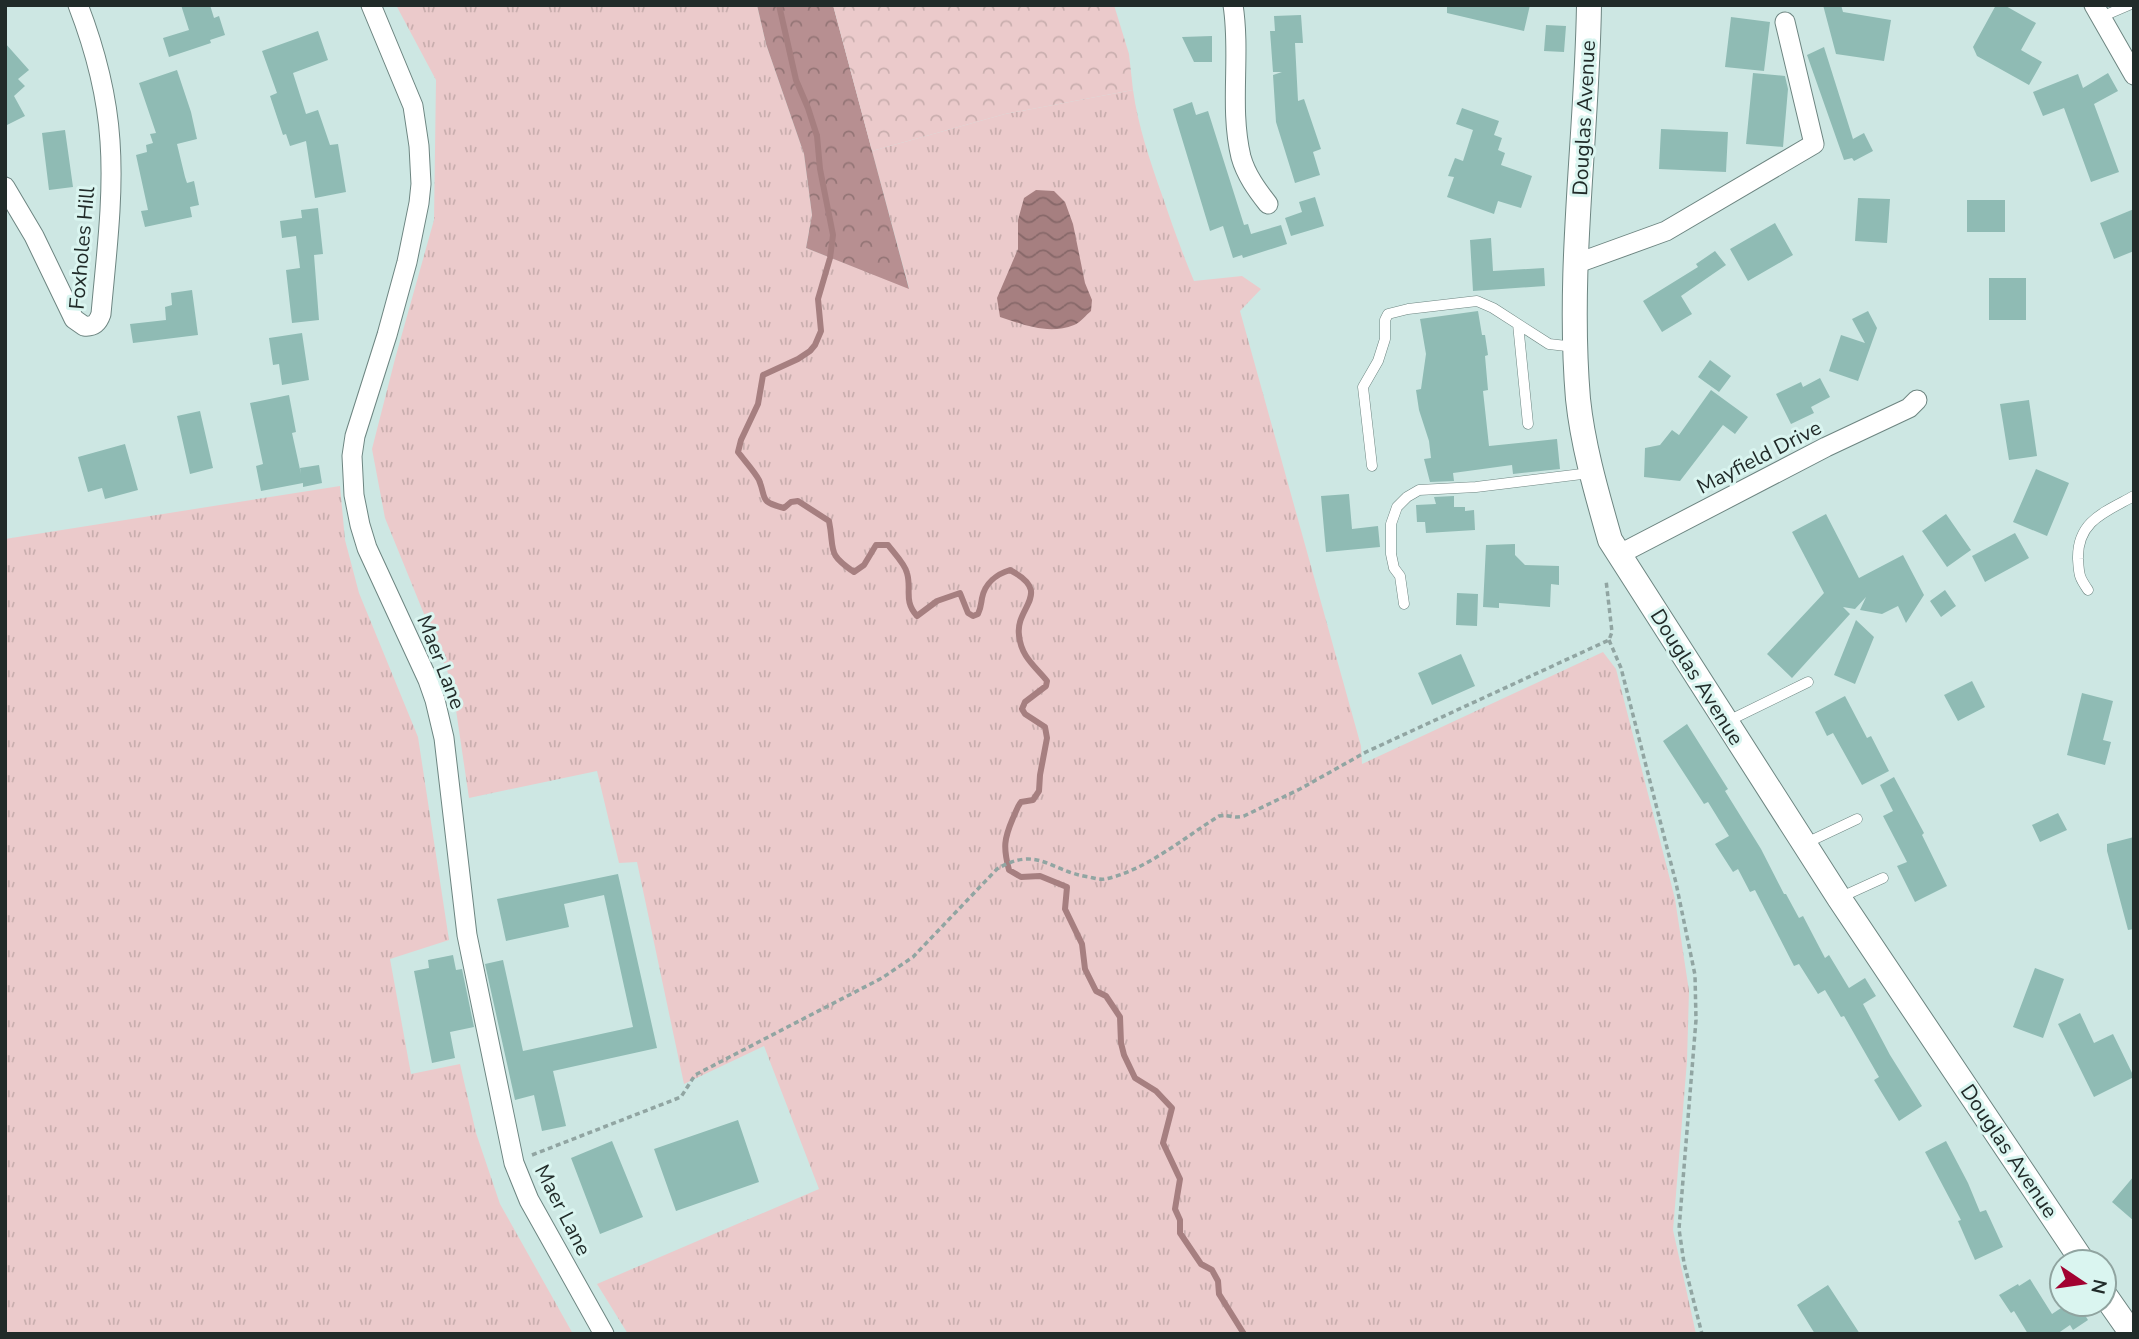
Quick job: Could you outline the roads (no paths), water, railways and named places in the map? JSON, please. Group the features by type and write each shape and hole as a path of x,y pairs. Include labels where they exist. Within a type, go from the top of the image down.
{"street":[{"name":"Foxholes Hill","path":"5,187 39,246 74,318 84,326 93,326 101,314 110,200 110,143 96,56 78,5"},
{"name":"Maer Lane","path":"371,5 412,106 419,146 421,184 407,262 355,436 352,456 354,495 367,548 435,700 444,738 467,935 514,1163 529,1200 604,1334"},
{"path":"1233,5 1236,28 1235,88 1242,159 1254,185 1268,204"},
{"name":"Douglas Avenue","path":"1589,5 1588,79 1574,264 1578,402 1591,473 1610,540 1839,898 2074,1248"},
{"path":"2097,11 2134,75"},
{"path":"1574,264 1666,231 1814,144 1785,22"},
{"name":"Mayfield Drive","path":"1620,554 1805,458 1909,408 1917,400"}],"lane":[{"path":"2097,11 2129,5"},
{"path":"1373,466 1363,387 1378,360 1385,339 1385,320 1388,314 1477,301 1487,304 1549,344 1576,346"},
{"path":"1518,324 1528,424"},
{"path":"1404,604 1400,576 1394,568 1391,554 1391,524 1397,507 1406,497 1419,490 1476,487 1591,473"},
{"path":"2088,590 2079,577 2078,549 2082,533 2092,521 2134,496"},
{"path":"1725,722 1808,682"},
{"path":"1804,844 1857,819"},
{"path":"1839,898 1883,878"}],"water":[{"path":"1036,190 1054,191 1065,202 1073,224 1085,283 1092,300 1091,311 1076,324 1065,328 1037,328 1000,317 997,298 1018,249 1018,220 1024,198"}],"waterway":[{"path":"779,5 796,80 817,136 820,169 833,235 830,258 818,299 821,331 815,345 798,359 763,375 758,404 738,452 757,477 767,501 784,508 791,502 798,501 829,521 833,551 839,560 854,572 864,565 876,545 888,545 906,570 910,605 917,616 937,601 960,593 968,613 973,616 978,614 989,584 1010,570 1023,578 1029,586 1030,601 1019,625 1020,643 1029,661 1047,681 1046,686 1025,702 1022,709 1045,727 1047,738 1039,791 1033,800 1021,802 1008,832 1005,849 1009,870 1021,877 1040,876 1067,887 1065,909 1082,944 1085,969 1096,991 1106,996 1120,1017 1124,1055 1135,1078 1156,1091 1172,1108 1163,1143 1180,1179 1175,1209 1180,1220 1180,1233 1201,1264 1212,1270 1218,1281 1219,1294 1244,1334"}]}
